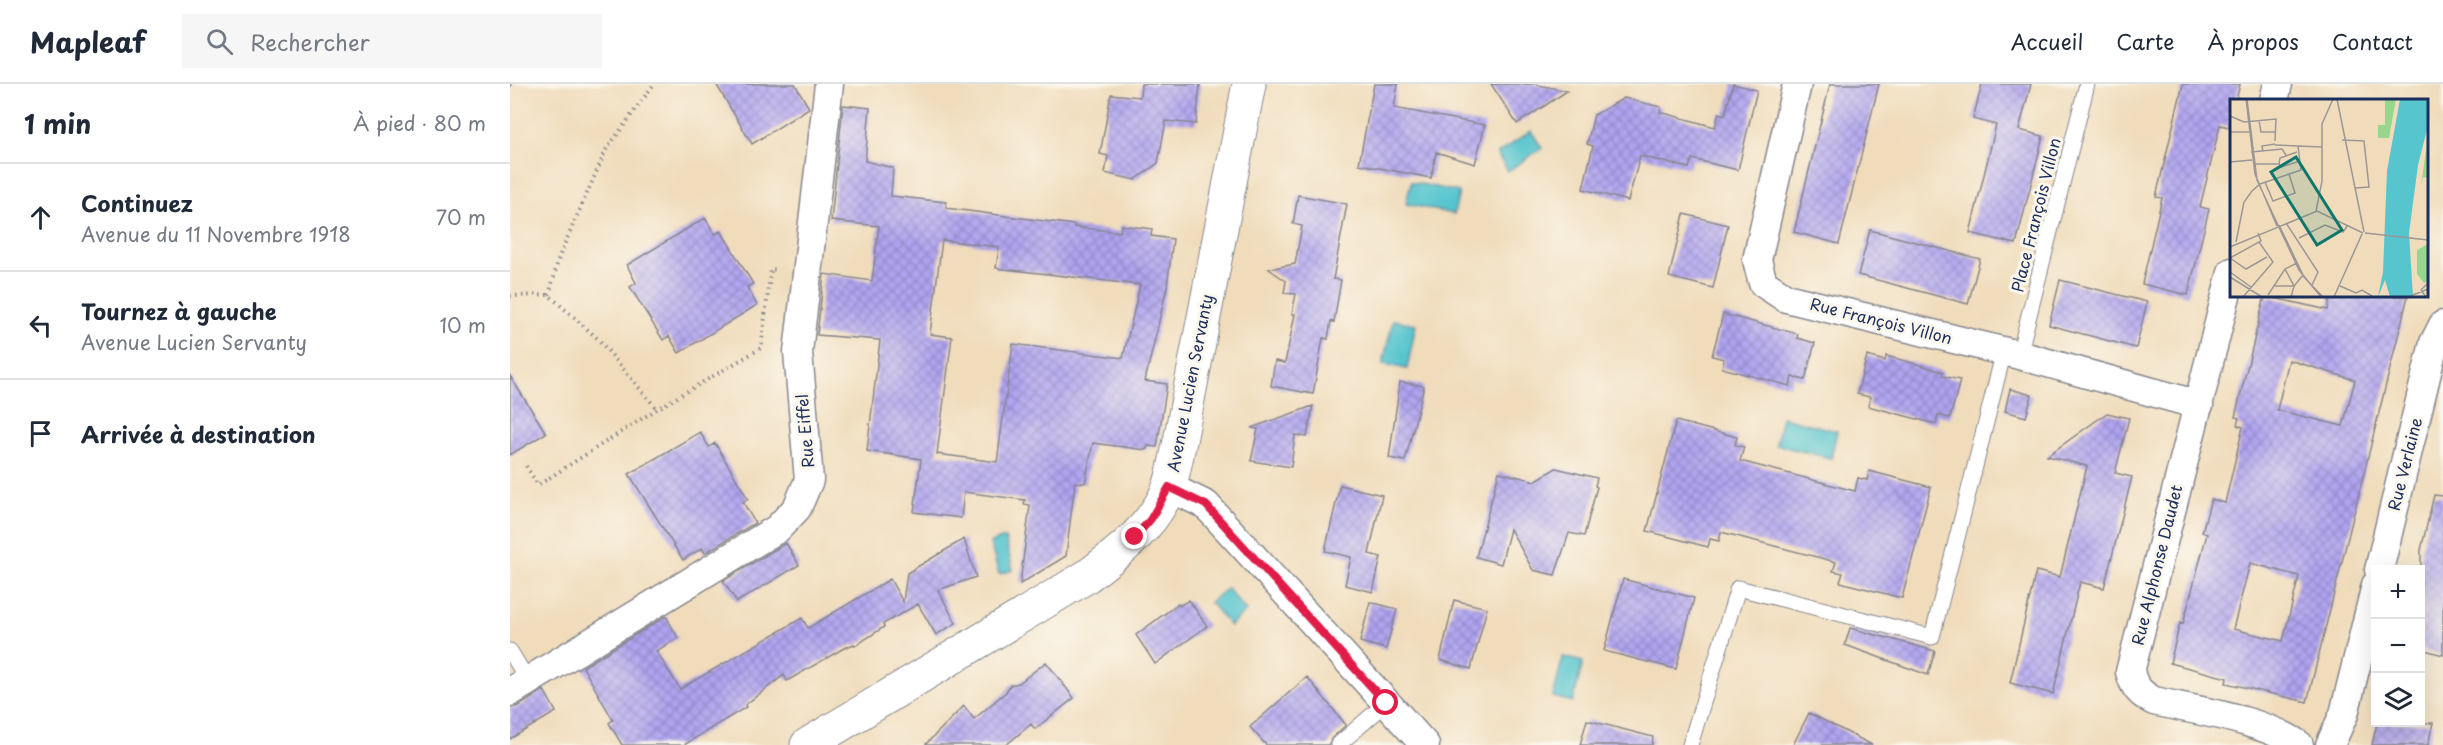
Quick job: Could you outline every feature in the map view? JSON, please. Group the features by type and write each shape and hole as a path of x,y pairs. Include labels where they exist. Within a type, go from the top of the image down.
{"street":[{"name":"Rue Eiffel","path":"519,686 777,529 797,508 809,480 798,352 829,84"},
{"name":"Avenue Lucien Servanty","path":"807,745 1086,577 1135,537 1150,520 1169,487 1180,441 1249,84"},
{"name":"Rue François Villon","path":"1797,84 1757,260 1763,283 1786,298 2012,353 2199,405"},
{"path":"2274,99 2278,84"},
{"name":"Rue Alphonse Daudet","path":"2230,280 2130,672 2133,683 2141,694 2154,701 2264,727 2300,745"},
{"name":"Rue Verlaine","path":"2380,565 2434,343 2443,325"},
{"path":"1169,487 1206,505 1425,745"},
{"path":"2330,745 2344,714 2371,605"}],"lane":[{"name":"Place François Villon","path":"1690,745 1738,588 1932,637 2087,84"},
{"path":"510,651 519,686"},
{"path":"1338,745 1386,703"}],"path":[{"path":"549,295 559,258 606,150 654,84"},
{"path":"526,466 538,485 657,409 761,348 771,269 807,273"},
{"path":"510,296 549,295 598,339 657,409"}],"water":[{"path":"1531,131 1542,148 1508,171 1497,154"},
{"path":"1411,182 1459,192 1454,214 1406,204"},
{"path":"1393,320 1416,324 1407,369 1383,364"},
{"path":"1782,417 1837,431 1831,458 1776,445"},
{"path":"1005,538 1013,570 999,574 990,543"},
{"path":"1227,588 1246,611 1230,626 1210,602"},
{"path":"1563,657 1583,662 1573,702 1553,697"}],"building":[{"path":"716,84 795,84 809,108 752,144"},
{"path":"1141,84 1200,84 1196,124 1166,121 1158,163 1135,180 1105,173 1108,156 1100,154 1111,94 1140,97"},
{"path":"1374,84 1398,84 1394,108 1485,125 1475,164 1436,152 1431,178 1359,164"},
{"path":"1491,84 1534,84 1567,91 1517,124"},
{"path":"1733,84 1757,90 1738,170 1692,159 1689,168 1640,156 1628,201 1583,189 1593,146 1587,144 1594,115 1624,98 1661,107 1660,112 1715,127 1719,113 1725,115"},
{"path":"1830,84 1879,84 1839,244 1794,232"},
{"path":"1982,84 2031,84 2019,130 2043,136 2016,244 1970,233 1996,125 1973,119"},
{"path":"2183,84 2240,84 2236,99 2230,99 2229,127 2220,125 2200,207 2209,209 2188,295 2142,284 2162,198 2156,197"},
{"path":"843,105 870,108 865,161 893,168 891,196 946,202 946,208 1074,225 1074,227 1120,232 1121,225 1152,229 1151,236 1173,239 1167,287 1145,381 1167,384 1157,447 1148,446 1146,450 1093,443 1085,483 1075,482 1066,556 1020,584 1030,505 1024,504 1025,500 964,492 961,518 914,512 921,459 867,451 880,340 817,335 824,274 872,281 879,226 831,221","holes":["942,240 999,247 996,268 1140,285 1123,358 1013,344 997,462 937,454 952,337 930,334"]},
{"path":"1298,195 1347,204 1333,279 1341,280 1334,322 1331,321 1328,339 1323,338 1313,394 1271,386 1275,361 1285,363 1295,314 1292,314 1296,294 1284,293 1286,281 1269,269 1295,264 1302,226 1293,224"},
{"path":"1684,214 1728,225 1713,288 1669,277"},
{"path":"705,218 715,234 721,231 753,284 747,287 757,305 679,353 669,336 663,340 630,287 636,283 627,265"},
{"path":"1870,230 1980,259 1968,304 1858,275"},
{"path":"2060,280 2147,302 2136,348 2049,325"},
{"path":"2265,297 2328,310 2330,297 2408,297 2307,702 2226,683 2227,678 2170,663 2207,534 2202,532 2211,499 2225,503 2243,427 2237,425 2239,418 2235,417","holes":["2289,360 2355,380 2343,426 2277,410","2250,563 2299,576 2283,641 2233,629"]},
{"path":"1723,314 1798,334 1797,338 1815,343 1805,380 1792,377 1790,386 1722,368 1724,359 1712,356"},
{"path":"1867,356 1885,361 1886,356 1917,364 1943,372 1942,376 1960,380 1950,418 1938,415 1936,424 1868,406 1870,397 1857,394"},
{"path":"510,376 546,433 510,455"},
{"path":"1400,382 1424,386 1405,461 1389,458"},
{"path":"2010,389 2032,395 2026,417 2005,411"},
{"path":"1313,406 1307,437 1295,435 1291,467 1251,461 1258,429 1251,428"},
{"path":"2107,413 2129,418 2115,473 2132,477 2104,588 2080,582 2053,694 2010,683 2036,571 2060,577 2087,466 2047,456"},
{"path":"1676,421 1737,437 1735,445 1744,447 1740,461 1855,491 1858,478 1867,480 1869,471 1931,487 1902,598 1840,582 1843,573 1833,571 1836,562 1721,532 1719,541 1710,539 1708,547 1647,531"},
{"path":"700,432 709,447 715,443 748,499 743,502 755,523 705,553 702,548 683,560 629,474"},
{"path":"1556,468 1597,478 1595,486 1597,487 1584,536 1569,533 1555,575 1533,570 1510,529 1501,564 1476,557 1499,472 1535,481"},
{"path":"1340,485 1382,495 1369,554 1381,557 1373,592 1345,585 1351,557 1325,551"},
{"path":"2434,495 2443,496 2443,655 2425,650 2425,565 2421,565 2421,550"},
{"path":"964,539 976,577 938,590 956,623 936,635 918,604 883,624 884,627 855,646 854,644 844,648 787,681 784,675 745,705 746,707 684,745 622,745 609,723 613,720 583,667 666,616 678,638 656,651 680,689 802,618 808,628 890,579 903,602 907,573"},
{"path":"786,543 799,565 737,602 723,581"},
{"path":"1623,579 1694,598 1676,669 1604,651"},
{"path":"1189,600 1207,626 1155,664 1136,635 1178,604 1179,606"},
{"path":"1454,600 1487,608 1471,669 1440,660"},
{"path":"1370,602 1397,609 1386,649 1360,642"},
{"path":"1850,628 1935,651 1928,675 1845,645"},
{"path":"1046,662 1074,698 1035,729 1031,724 1006,745 925,745 964,706 974,719 1006,692 1010,685 1019,683"},
{"path":"1307,677 1346,725 1328,745 1266,745 1250,727"},
{"path":"544,690 556,712 510,739 510,708 519,706"},
{"path":"1809,713 1872,745 1793,745"},
{"path":"1587,720 1653,737 1652,745 1580,745"},
{"path":"2425,723 2433,723 2428,745 2372,745 2376,727 2425,727"}],"route":[{"path":"1135,537 1164,500 1169,487 1206,505 1386,703"}]}
